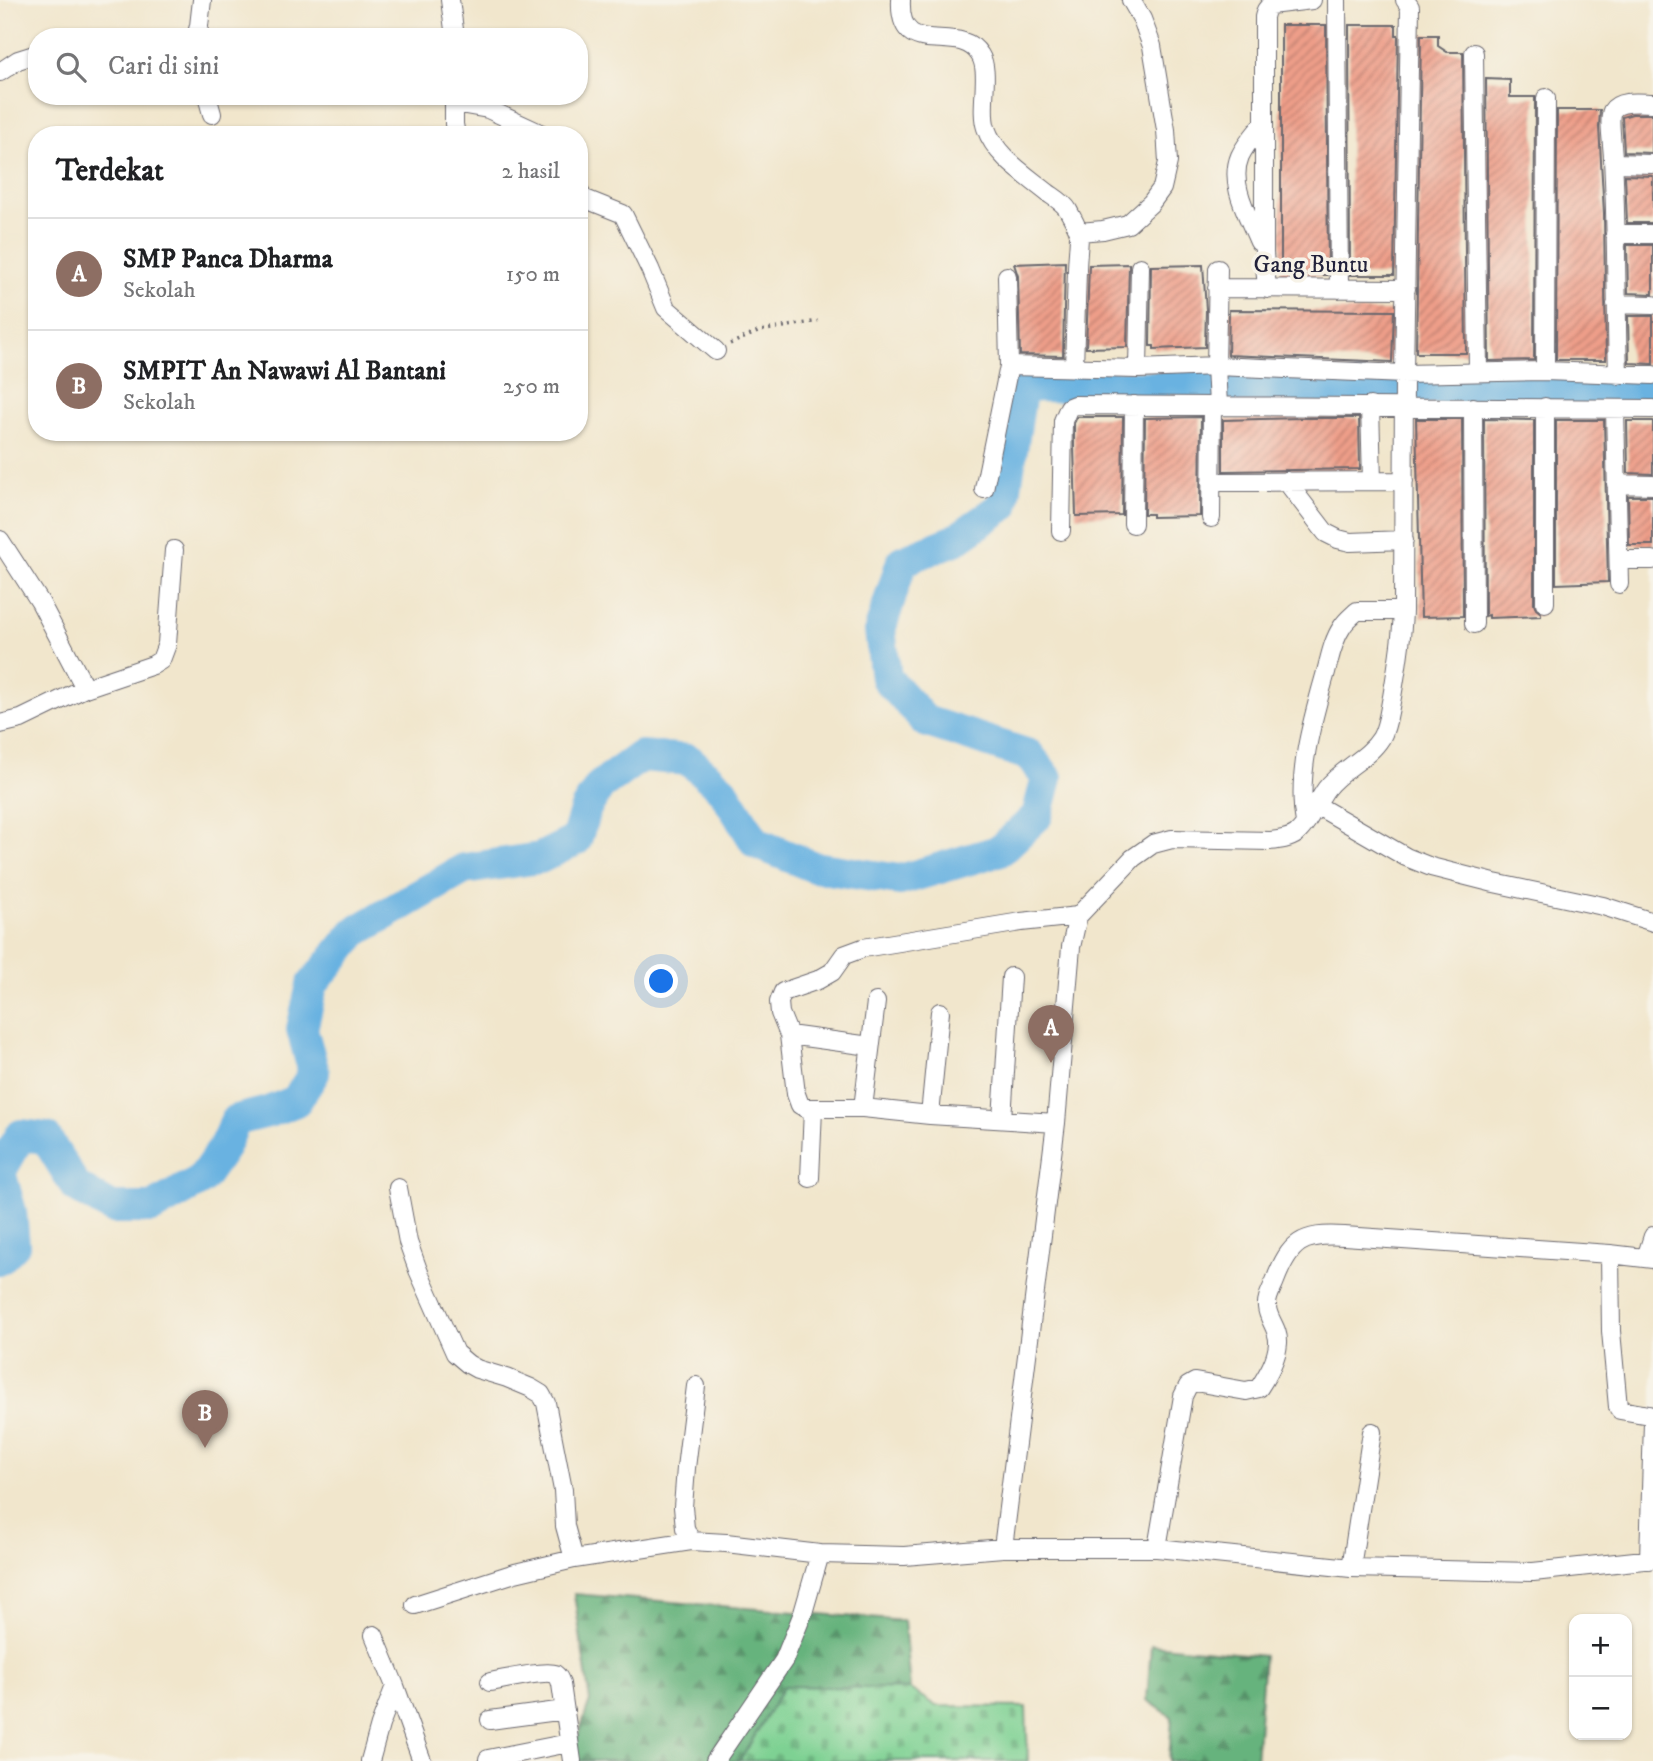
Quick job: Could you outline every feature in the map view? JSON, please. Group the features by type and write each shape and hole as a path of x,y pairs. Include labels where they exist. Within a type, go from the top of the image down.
{"street":[{"path":"198,28 202,0"},
{"path":"450,0 454,28"},
{"path":"901,0 903,24 914,35 966,42 982,57 985,127 990,138 1002,155 1067,208 1079,232 1074,367"},
{"path":"1079,232 1103,230 1128,223 1151,204 1162,188 1168,162 1166,130 1152,46 1142,19 1131,0"},
{"path":"1267,289 1264,253 1264,17 1270,5 1312,0"},
{"path":"1337,0 1339,289"},
{"path":"1003,1548 1056,1123 1072,947 1079,916 1133,858 1153,844 1172,839 1270,841 1296,834 1326,788 1369,752 1381,739 1387,724 1402,640 1403,611 1410,7 1405,0"},
{"path":"1474,54 1478,372"},
{"path":"0,72 28,57"},
{"path":"1545,371 1546,98"},
{"path":"1618,375 1612,110 1627,103 1653,103"},
{"path":"210,105 212,114"},
{"path":"454,105 454,126"},
{"path":"473,105 525,126"},
{"path":"1263,124 1241,155 1236,178 1264,253"},
{"path":"1614,163 1653,164"},
{"path":"588,199 623,214 666,308 716,351"},
{"path":"1615,234 1653,234"},
{"path":"1138,369 1140,267"},
{"path":"1211,519 1218,269"},
{"path":"984,489 1009,366 1007,276"},
{"name":"Gang Buntu","path":"1217,288 1406,289"},
{"path":"1616,304 1653,305"},
{"path":"1009,366 1216,372 1404,374 1545,371 1653,375"},
{"path":"1061,531 1063,421 1069,407 1074,405 1653,409"},
{"path":"1133,524 1134,405"},
{"path":"1370,406 1372,481"},
{"path":"1473,407 1474,624"},
{"path":"1545,407 1545,603"},
{"path":"1615,409 1619,584"},
{"path":"1286,481 1326,533 1350,541 1404,540"},
{"path":"1211,482 1404,481"},
{"path":"1616,484 1653,485"},
{"path":"0,540 40,602 85,688"},
{"path":"0,724 21,719 85,688 162,660 167,643 174,550"},
{"path":"1620,560 1653,560"},
{"path":"1306,822 1302,793 1307,751 1315,707 1334,642 1341,628 1357,611 1403,611"},
{"path":"1316,805 1406,857 1431,867 1603,906 1653,922"},
{"path":"1056,1123 863,1108 813,1109 800,1105 796,1094 789,1035 780,1013 779,1002 783,992 832,972 844,955 863,948 1021,922 1079,916"},
{"path":"1002,1119 1012,977"},
{"path":"863,1108 876,1002"},
{"path":"930,1115 940,1012"},
{"path":"789,1035 870,1046"},
{"path":"810,1178 813,1109"},
{"path":"398,1188 408,1242 455,1353 477,1369 541,1394 563,1490 565,1525 574,1559"},
{"path":"1157,1548 1183,1396 1188,1386 1195,1382 1247,1391 1259,1388 1277,1352 1278,1342 1275,1325 1269,1317 1267,1301 1280,1267 1296,1245 1309,1237 1323,1234 1650,1259 1653,1236"},
{"path":"415,1605 515,1573 574,1559 691,1541 820,1553 904,1556 1003,1548 1157,1548 1351,1568 1533,1572 1651,1559 1653,1421 1649,1415 1618,1408 1611,1331 1610,1254"},
{"path":"691,1541 685,1528 683,1507 696,1386"},
{"path":"1351,1568 1372,1432"},
{"path":"715,1761 784,1660 803,1613 820,1553"},
{"path":"374,1635 422,1761"},
{"path":"488,1759 571,1752 558,1676 552,1673 490,1682"},
{"path":"370,1761 395,1686"},
{"path":"490,1720 565,1710"}],"path":[{"path":"716,351 760,331 818,321"}],"green space":[{"path":"574,1594 904,1621 910,1689 784,1686 740,1761 569,1761 590,1701"},
{"path":"1151,1645 1264,1656 1256,1761 1169,1761 1172,1717 1147,1700"},
{"path":"784,1686 910,1689 936,1706 1026,1707 1028,1761 740,1761"}],"building":[{"path":"1281,25 1326,25 1328,275 1281,275"},
{"path":"1349,25 1396,25 1398,35 1394,275 1350,275"},
{"path":"1421,35 1438,35 1438,46 1447,52 1463,52 1466,353 1416,353"},
{"path":"1486,79 1510,80 1510,97 1535,97 1534,360 1489,361"},
{"path":"1557,110 1600,110 1606,360 1556,360"},
{"path":"1652,114 1652,153 1624,152 1622,117"},
{"path":"1625,175 1653,176 1653,223 1627,223"},
{"path":"1627,245 1653,245 1653,294 1628,293"},
{"path":"1065,262 1063,356 1020,355 1018,276 1014,264"},
{"path":"1129,264 1127,347 1086,348 1089,265"},
{"path":"1203,265 1205,347 1154,349 1154,346 1150,346 1151,266"},
{"path":"1229,310 1394,311 1392,362 1228,355"},
{"path":"1628,316 1653,316 1653,364 1629,363"},
{"path":"1077,417 1123,417 1122,515 1076,516 1074,423"},
{"path":"1201,417 1200,516 1152,517 1152,514 1144,514 1145,418"},
{"path":"1359,418 1360,469 1223,471 1223,420"},
{"path":"1416,419 1462,419 1463,616 1421,617"},
{"path":"1484,419 1534,420 1534,603 1541,616 1485,616"},
{"path":"1556,420 1604,420 1608,582 1556,584"},
{"path":"1627,421 1653,421 1653,474 1628,473"},
{"path":"1628,496 1653,496 1653,545 1629,545"}],"waterway":[{"path":"0,1259 14,1245 11,1212 0,1172 21,1135 46,1138 76,1187 112,1208 152,1208 201,1180 222,1150 236,1120 296,1101 314,1073 302,1029 312,985 355,932 464,869 540,858 576,840 586,808 600,786 641,756 689,760 723,790 756,843 814,867 900,880 1001,850 1037,816 1047,778 1029,755 925,721 886,678 880,630 902,561 955,540 1003,506 1022,386 1653,389"}],"place":[{"name":"SMP Panca Dharma","path":"1051,1063"},
{"name":"SMPIT An Nawawi Al Bantani","path":"205,1448"}]}
